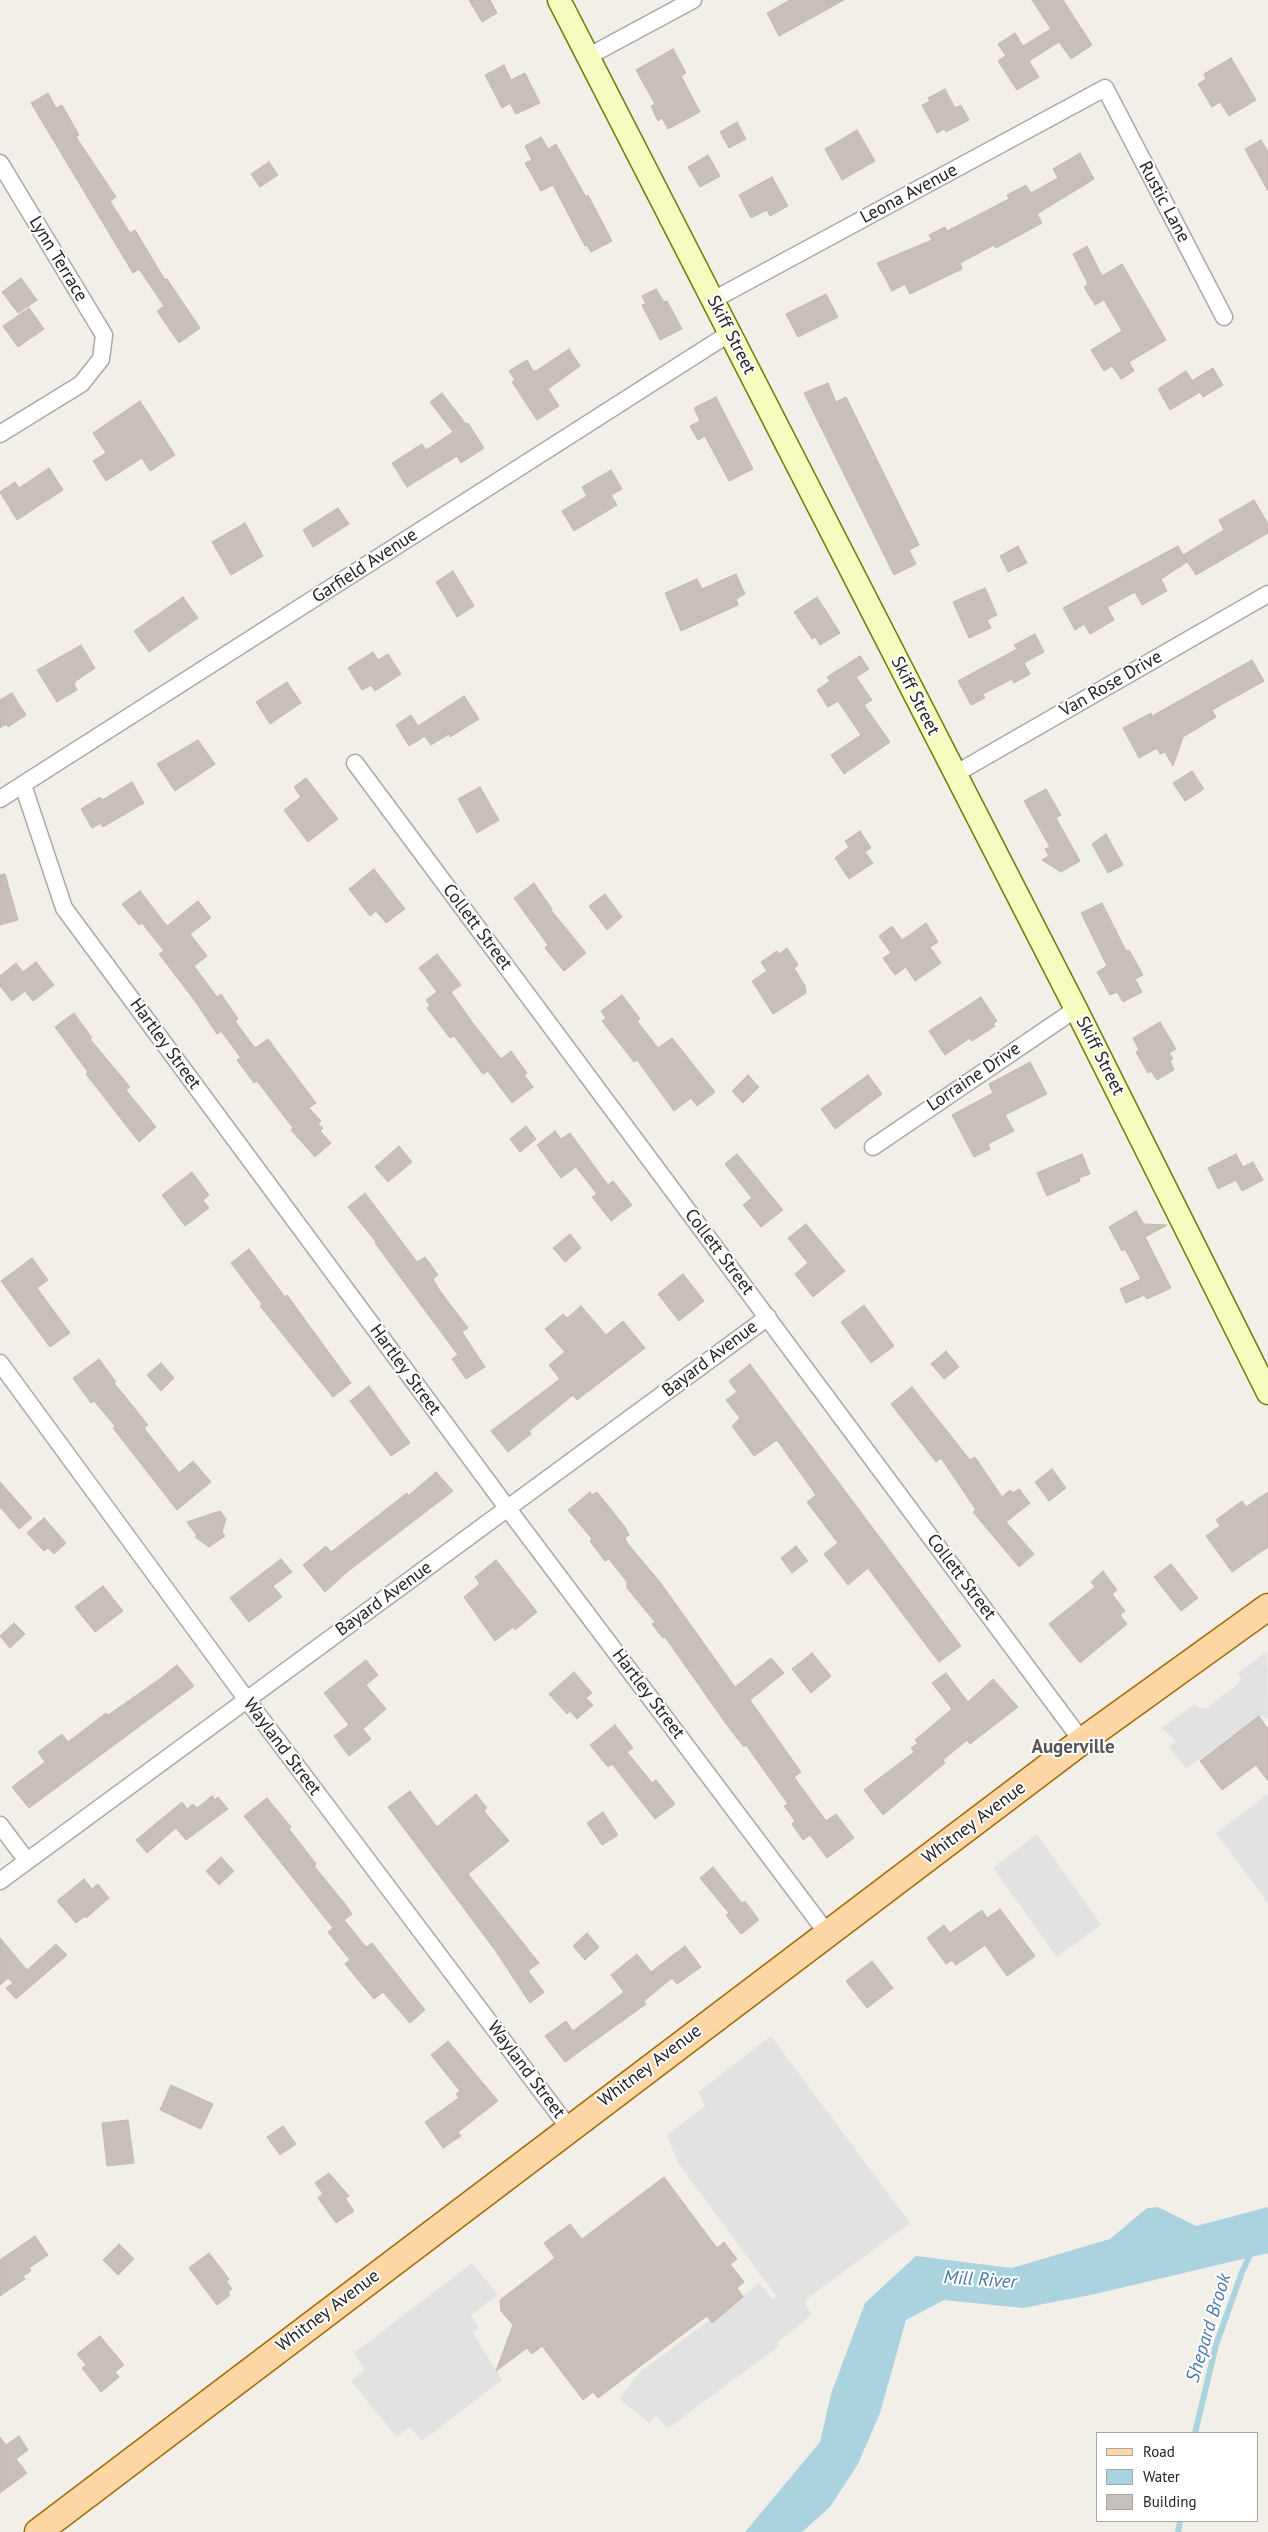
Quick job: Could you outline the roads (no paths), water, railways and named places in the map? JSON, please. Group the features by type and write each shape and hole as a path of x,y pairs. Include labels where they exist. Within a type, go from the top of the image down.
{"main road":[{"name":"Skiff Street","path":"559,0 954,774 1076,1008 1268,1393"},
{"name":"Whitney Avenue","path":"38,2532 1082,1741 1268,1607"}],"street":[{"path":"589,56 693,0"},
{"name":"Leona Avenue","path":"712,300 1105,88"},
{"name":"Rustic Lane","path":"1105,88 1224,316"},
{"name":"Lynn Terrace","path":"0,163 104,335 101,359 81,384 0,434"},
{"name":"Garfield Avenue","path":"0,800 730,333"},
{"name":"Van Rose Drive","path":"954,774 1268,594"},
{"name":"Collett Street","path":"355,763 1082,1741"},
{"name":"Hartley Street","path":"23,785 64,908 508,1509 827,1933"},
{"name":"Lorraine Drive","path":"873,1147 1076,1008"},
{"name":"Bayard Avenue","path":"0,1881 768,1317"},
{"name":"Wayland Street","path":"0,1363 247,1700 569,2128"},
{"path":"0,1825 26,1862"}],"water":[{"name":"Mill River","path":"1158,2207 1196,2226 1268,2207 1268,2253 1095,2294 1023,2308 944,2300 906,2320 880,2413 858,2464 830,2507 802,2532 745,2532 820,2442 831,2394 865,2303 916,2256 1012,2268 1110,2239 1147,2208"}],"waterway":[{"name":"Shepard Brook","path":"1195,2432 1216,2345 1242,2272 1253,2249"},
{"name":"Shepard Brook","path":"1178,2532 1180,2522"}],"district":[{"name":"Augerville","path":"1073,1748"}]}
